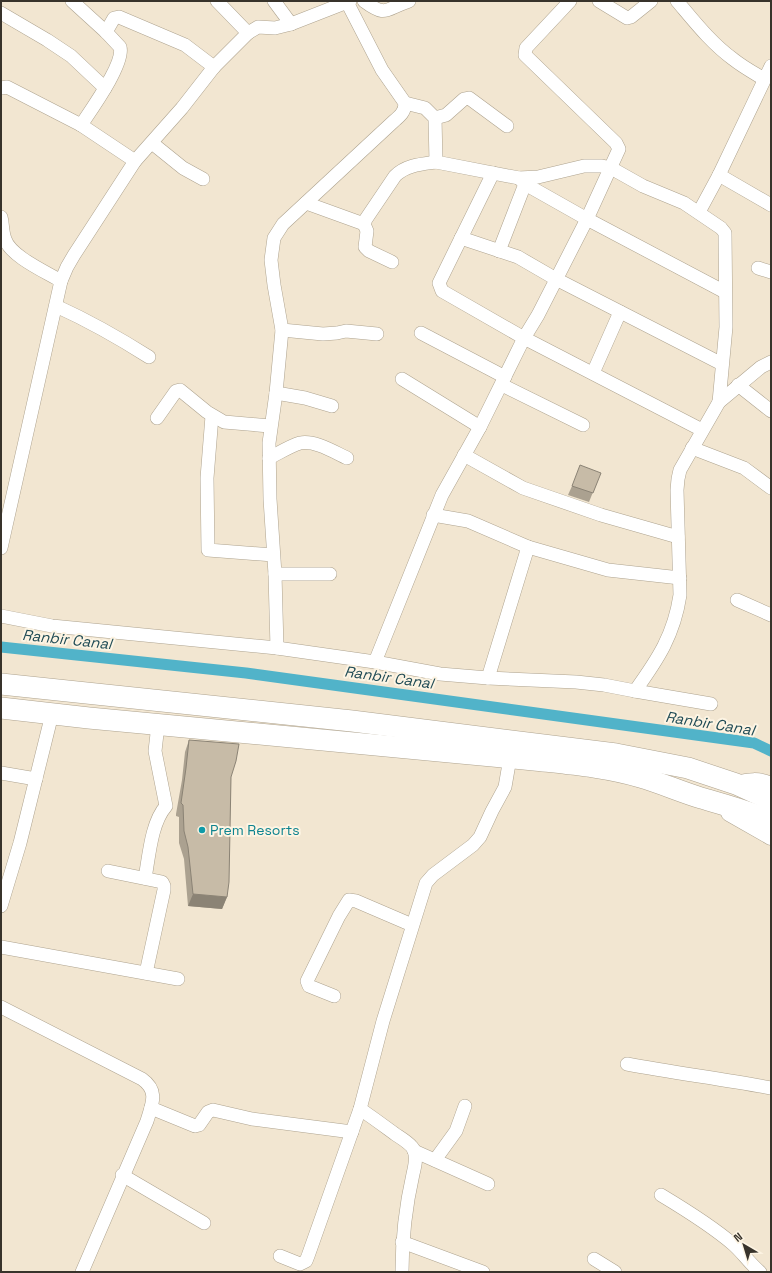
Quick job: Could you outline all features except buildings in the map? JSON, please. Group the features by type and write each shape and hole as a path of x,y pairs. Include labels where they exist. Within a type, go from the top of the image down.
{"highway":[{"path":"1,684 344,721 616,754 688,768 736,784 771,800"},
{"path":"1,708 158,725 583,765 641,777 701,798 725,804 771,821"}],"street":[{"path":"72,1 106,32 120,47 122,54 105,88 81,124"},
{"path":"217,1 248,33"},
{"path":"274,1 291,24"},
{"path":"364,1 380,11 386,11 409,1"},
{"path":"375,662 442,495 480,427 524,338 538,315 587,219 619,149 616,143 525,55 526,48 570,1"},
{"path":"599,1 627,18 631,17 651,1"},
{"path":"677,1 703,32 723,52 741,66 768,74 719,175 699,212"},
{"path":"1,548 61,281 74,255 135,161 182,108 214,67 248,33 258,27 275,28 291,24 345,2 382,70 405,103 405,108 394,121 283,224 274,238 271,271 282,330 276,393 270,426 269,458 277,648"},
{"path":"1,13 47,40 70,56 105,88"},
{"path":"106,32 114,18 119,17 185,45 214,67"},
{"path":"1,88 7,87 81,124 135,161"},
{"path":"435,118 446,116 464,98 469,98 507,126"},
{"path":"405,103 425,108 435,118 436,162"},
{"path":"152,143 184,168 203,179"},
{"path":"364,224 369,213 399,171 404,168 436,162 493,173 522,181 587,219 725,292"},
{"path":"499,251 522,181 528,178 593,165 611,168 643,186 684,203 699,212 721,228 724,234 726,327 719,402"},
{"path":"493,173 440,283 442,291 524,338 702,430"},
{"path":"719,175 771,205"},
{"path":"306,203 364,224 367,231 365,247 369,251 392,262"},
{"path":"1,218 3,239 17,254 61,281"},
{"path":"462,238 518,257 620,312 722,364"},
{"path":"758,268 771,272"},
{"path":"56,306 98,327 149,357"},
{"path":"593,373 620,312"},
{"path":"282,330 323,334 337,333 346,330 377,334"},
{"path":"422,333 504,381 583,424"},
{"path":"635,691 659,657 674,625 680,595 678,480 680,470 719,402 760,367 771,362"},
{"path":"402,379 480,427"},
{"path":"738,385 771,411"},
{"path":"157,418 177,390 181,391 212,416 224,422 270,426"},
{"path":"276,393 305,398 332,406"},
{"path":"212,416 207,478 207,549 209,551 273,555"},
{"path":"269,458 297,444 306,443 316,445 347,458"},
{"path":"692,448 744,468 771,488"},
{"path":"464,455 523,488 602,515 678,537"},
{"path":"433,515 468,521 528,546 608,570 680,578"},
{"path":"488,678 528,546"},
{"path":"275,574 330,574"},
{"path":"736,600 771,615"},
{"path":"1,616 52,626 277,648 375,662 440,674 604,685 711,704"},
{"path":"1,906 20,843 52,714"},
{"path":"145,878 155,825 161,812 166,806 155,752 158,725"},
{"path":"280,1256 300,1264 306,1261 360,1109 383,1021 412,925 428,879 473,845 480,837 505,787 510,758"},
{"path":"1,773 36,779"},
{"path":"736,784 750,780 764,782 771,785"},
{"path":"701,798 771,837"},
{"path":"108,872 162,882 164,886 146,973"},
{"path":"334,996 309,986 307,981 339,916 349,900 356,901 412,925"},
{"path":"1,947 178,979"},
{"path":"1,1007 142,1079 151,1087 153,1092 153,1102 146,1121 82,1272"},
{"path":"628,1064 771,1088"},
{"path":"435,1160 456,1131 465,1106"},
{"path":"151,1108 195,1126 199,1125 208,1112 213,1110 252,1119 352,1132"},
{"path":"360,1109 412,1146 414,1151 414,1170 405,1210 402,1242 402,1272"},
{"path":"414,1151 488,1184"},
{"path":"122,1175 204,1223"},
{"path":"661,1195 688,1211 724,1237 740,1250 752,1266 760,1272"},
{"path":"402,1242 482,1272"},
{"path":"594,1259 615,1272"}],"waterway":[{"name":"Ranbir Canal","path":"1,647 246,673 754,743 771,751"}],"place":[{"name":"Prem Resorts","path":"202,830"}]}
